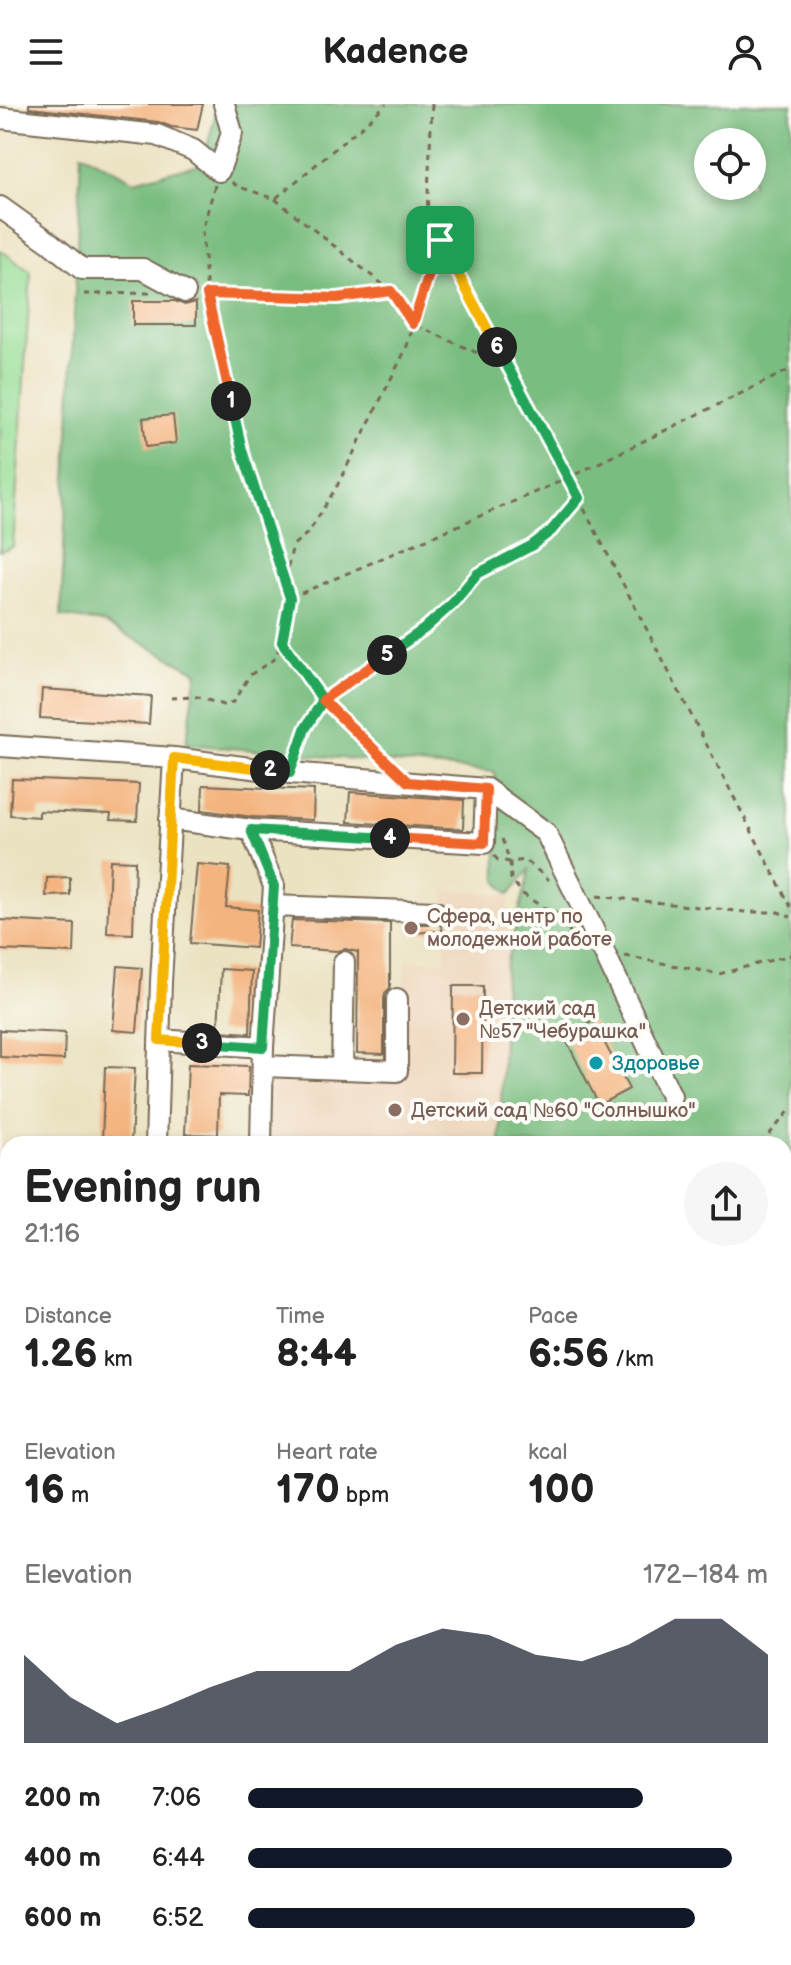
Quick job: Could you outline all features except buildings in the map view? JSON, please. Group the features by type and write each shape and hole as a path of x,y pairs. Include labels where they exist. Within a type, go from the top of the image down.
{"street":[{"path":"0,118 157,135 193,150 219,171 232,133 224,104"},
{"path":"0,207 82,269 143,269 185,292"},
{"path":"0,746 174,758 290,773 486,789 546,833 671,1096"},
{"path":"156,1136 174,758"},
{"path":"170,819 251,830 484,843 486,789"},
{"path":"251,830 274,886 261,1136"},
{"path":"273,906 436,912"},
{"path":"342,1069 344,962"},
{"path":"159,1040 342,1069 397,1071 397,999"}],"path":[{"path":"275,199 386,104"},
{"path":"432,104 427,216 579,498 791,907"},
{"path":"171,698 198,697 223,705 233,702 250,675 274,659 282,642 290,598 242,450 207,294 202,231 219,171 237,186 275,199 391,291 413,324 495,361 510,371"},
{"path":"285,581 293,545 309,532 337,486 406,349 440,240"},
{"path":"185,292 337,298 391,291"},
{"path":"84,294 156,293"},
{"path":"290,598 568,478 791,369"},
{"path":"290,773 305,729 323,700 424,629 453,603 477,574 531,546 551,531 579,498"},
{"path":"282,642 323,700 408,782"},
{"path":"484,843 498,860 525,860 557,887 576,894 745,912 778,912 791,917"},
{"path":"719,974 791,955"},
{"path":"768,1136 791,1109"}],"shaded area":[{"path":"445,890 509,895 507,950 524,952 548,1136 264,1136 265,1072 399,1076 405,961 444,961"}],"green space":[{"path":"218,104 791,104 791,1136 500,1136 505,969 530,868 509,895 497,881 495,772 186,744 197,672 104,623 61,616 81,153 134,181 203,163"},
{"path":"0,250 31,272 13,547 0,551"}],"place":[{"name":"Сфера, центр по молодежной работе","path":"411,928"},
{"name":"Детский сад №57 \"Чебурашка\"","path":"463,1019"},
{"name":"Здоровье","path":"596,1063"},
{"name":"Детский сад №60 \"Солнышко\"","path":"395,1110"}],"route":[{"path":"440,240 413,324 391,291 337,298 207,294 242,450 290,598 282,642 323,700 305,729 290,773 174,758 159,1040 263,1047 274,886 251,830 484,843 486,789 408,782 323,700 424,629 453,603 477,574 531,546 551,531 579,498 440,240"}]}
